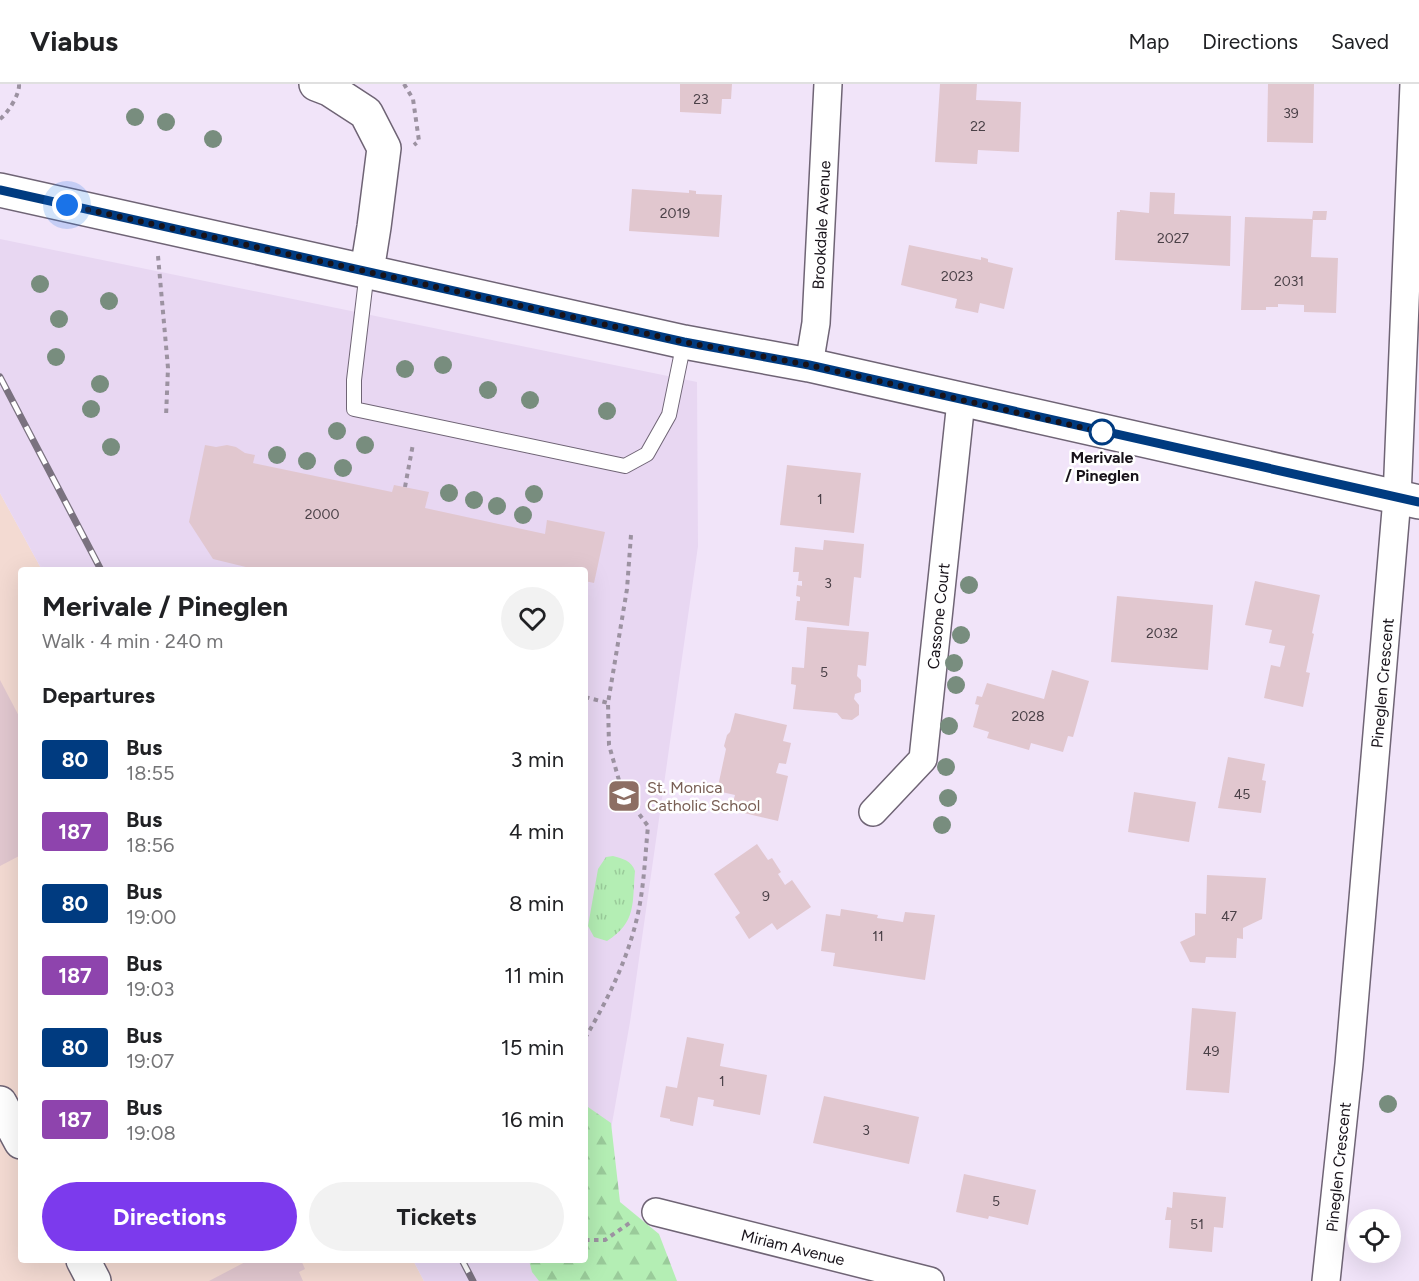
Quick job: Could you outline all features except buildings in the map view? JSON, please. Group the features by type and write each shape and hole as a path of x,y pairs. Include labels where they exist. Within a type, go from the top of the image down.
{"main road":[{"path":"315,84 329,89 366,113 384,148 367,270"},
{"path":"0,190 684,342 809,365 1408,500"},
{"path":"0,1102 18,1136"},
{"path":"85,1263 94,1281"}],"street":[{"name":"Brookdale Avenue","path":"809,365 816,324 828,84"},
{"name":"Pineglen Crescent","path":"1326,1281 1408,500 1414,84"},
{"name":"Cassone Court","path":"873,812 922,759 961,401"},
{"name":"Miriam Avenue","path":"656,1212 930,1281"}],"lane":[{"path":"367,270 354,380 354,410 625,466 647,454 669,415 684,342"}],"path":[{"path":"0,119 20,89 19,84"},
{"path":"158,256 168,368 166,417"},
{"path":"405,487 417,423"},
{"path":"588,1033 602,1009 624,960 637,919 644,874 648,826 622,791 609,746 608,703 627,589 631,536"},
{"path":"588,699 608,703"},
{"path":"588,1240 605,1240 641,1215 656,1212"}],"shaded area":[{"name":"St. Monica Catholic School","path":"0,239 697,382 698,546 630,1022 588,1258 588,567 40,567 0,493"},
{"path":"0,493 40,567 18,567 18,1263 415,1263 424,1281 0,1281"},
{"name":"St. Monica Catholic School","path":"415,1263 587,1263 584,1281 424,1281"}],"green space":[{"path":"613,856 626,860 633,867 635,871 634,893 631,911 624,927 607,941 594,937 588,926 598,869 606,857"},
{"path":"588,1107 611,1123 620,1202 659,1234 677,1281 539,1281 532,1272 530,1263 588,1263"}],"railway":[{"path":"0,377 99,567"},
{"path":"464,1263 473,1281"}],"bus line":[{"name":"80","path":"0,190 684,342 809,365 961,401 1419,502"}],"place":[{"name":"Merivale / Pineglen","path":"1102,432"},
{"name":"St. Monica Catholic School","path":"624,796"}],"route":[{"path":"67,205 684,342 809,365 1102,432"}]}
